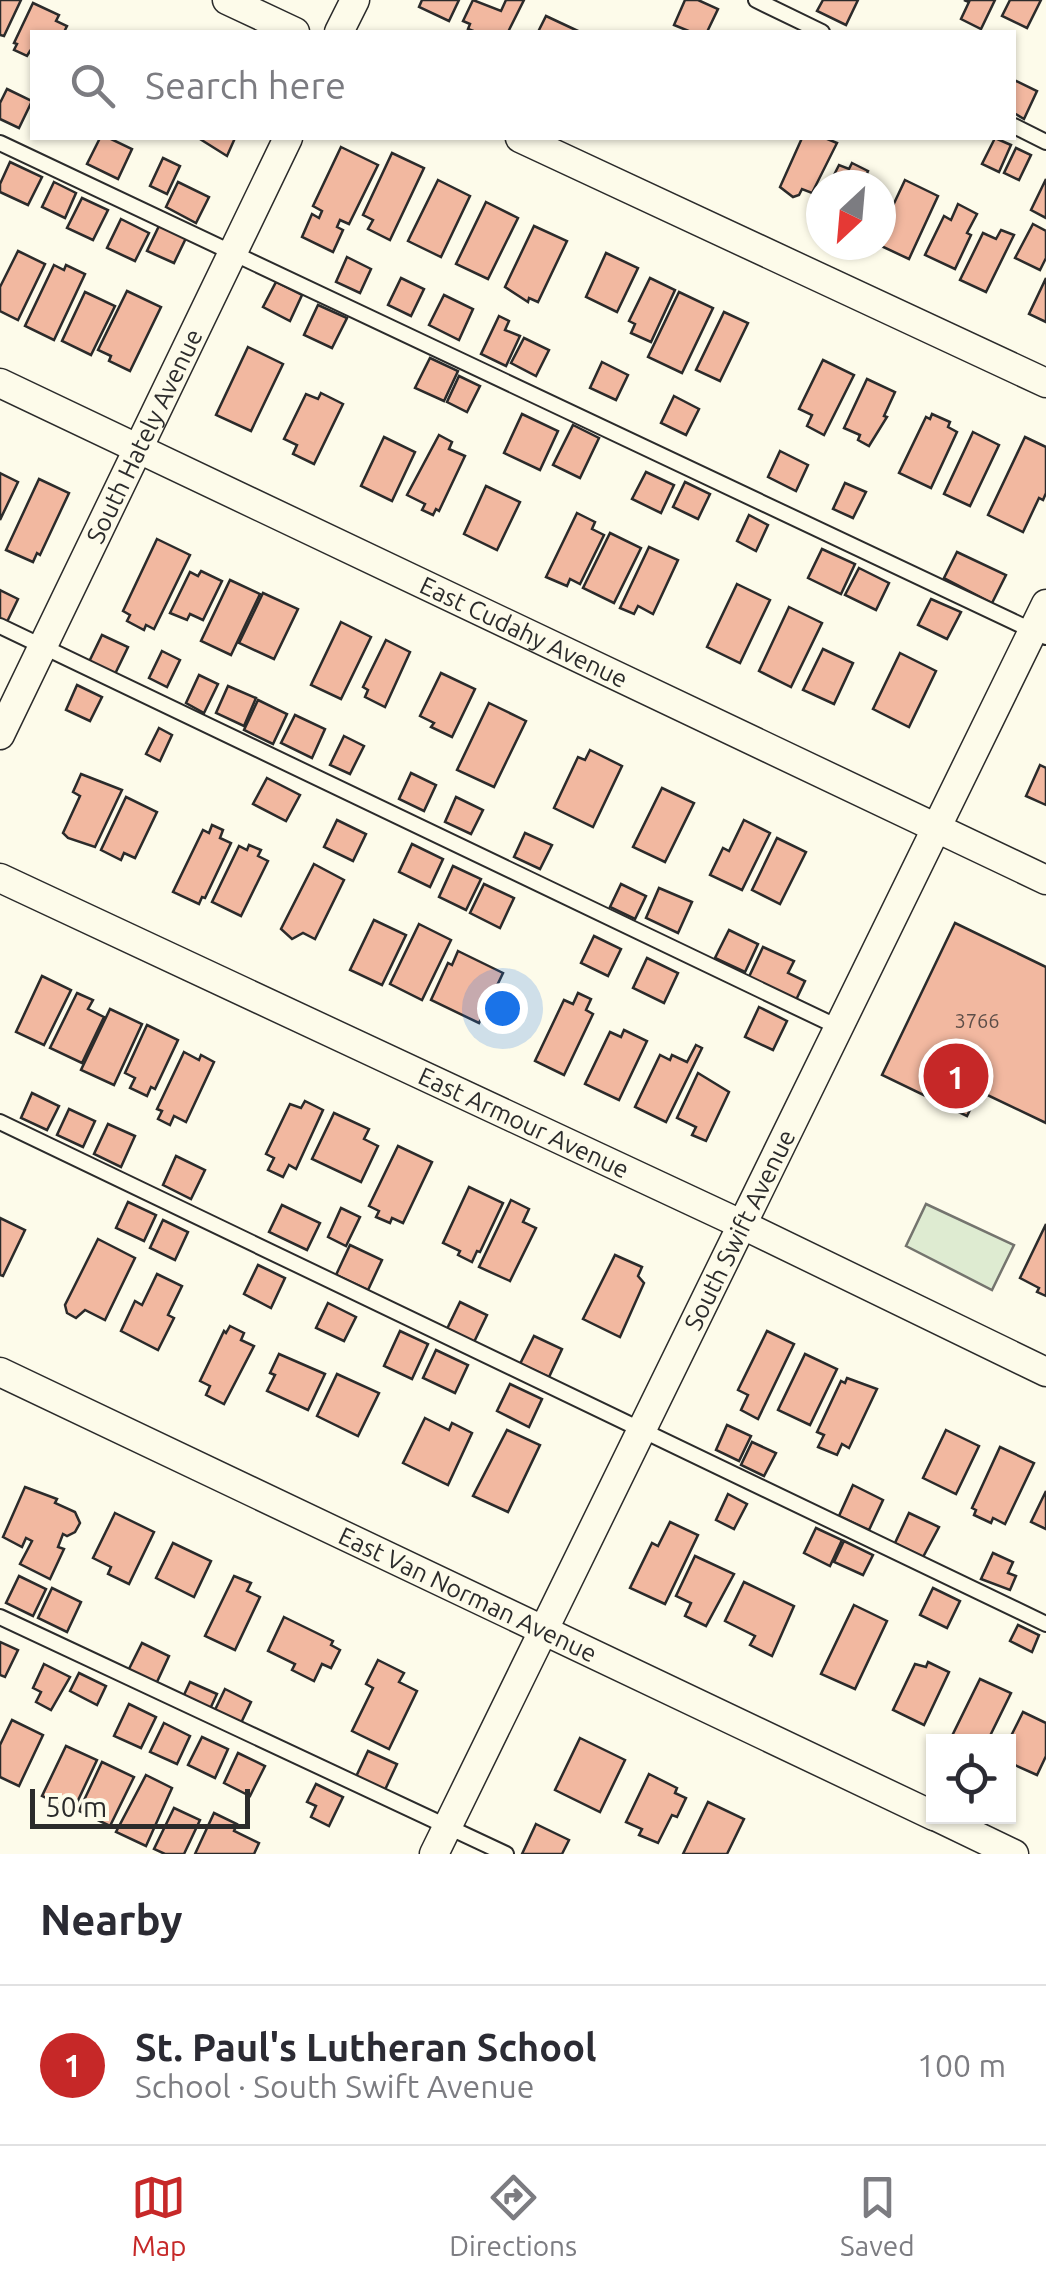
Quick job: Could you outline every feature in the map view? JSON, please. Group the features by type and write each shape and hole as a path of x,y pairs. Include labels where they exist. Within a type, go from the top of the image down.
{"street":[{"path":"227,0 292,30"},
{"path":"340,30 355,0"},
{"name":"South Hately Avenue","path":"0,736 287,140"},
{"path":"524,140 1046,383"},
{"name":"East Cudahy Avenue","path":"0,383 1046,880"},
{"name":"South Swift Avenue","path":"434,1854 936,830 1040,634 1046,604"},
{"name":"East Armour Avenue","path":"0,878 743,1225 1046,1372"},
{"name":"East Van Norman Avenue","path":"0,1372 926,1812"},
{"name":"East Van Norman Avenue","path":"951,1824 1014,1854"}],"lane":[{"path":"756,0 818,30"},
{"path":"1016,127 1046,142"},
{"path":"0,143 1040,634"},
{"path":"0,626 840,1028"},
{"path":"0,1122 1046,1624"},
{"path":"0,1617 506,1854"}],"green space":[{"path":"926,1204 1014,1245 992,1290 906,1246"}],"building":[{"path":"0,0 21,0 4,36 0,35"},
{"path":"422,0 459,0 449,21 419,7"},
{"path":"473,0 501,11 506,0 524,0 509,30 471,30 470,24 463,21"},
{"path":"685,0 698,0 718,9 708,30 686,30 674,25"},
{"path":"823,0 858,0 846,25 817,11"},
{"path":"964,0 995,0 981,29 961,19 969,2"},
{"path":"1010,0 1041,0 1027,28 1002,16"},
{"path":"33,3 59,15 56,21 67,26 65,30 30,30 27,56 14,50"},
{"path":"546,16 576,30 539,30"},
{"path":"1016,81 1037,91 1024,119 1016,114"},
{"path":"7,89 30,100 19,128 0,119 0,103"},
{"path":"99,140 113,140 132,149 118,179 87,164"},
{"path":"202,140 234,140 227,156"},
{"path":"801,140 837,143 824,170 806,170 806,191 802,189 793,197 780,187"},
{"path":"994,140 1011,145 999,172 982,164"},
{"path":"341,147 378,165 349,224 340,220 337,227 343,230 333,252 302,237 312,214 319,218 322,211 313,206"},
{"path":"1016,148 1031,155 1019,180 1004,173"},
{"path":"392,153 424,168 390,240 368,229 373,220 363,215"},
{"path":"163,158 180,166 167,194 150,186"},
{"path":"10,162 42,177 28,205 0,192"},
{"path":"852,163 866,170 836,170 839,165 849,169"},
{"path":"1046,179 1046,218 1031,210"},
{"path":"438,180 470,196 441,257 408,241"},
{"path":"905,180 938,196 909,259 896,253 896,199"},
{"path":"54,182 76,193 65,218 42,207"},
{"path":"178,182 209,197 196,223 166,207"},
{"path":"82,198 108,210 93,240 67,228"},
{"path":"486,202 518,218 488,279 456,264"},
{"path":"958,204 977,214 955,269 925,255 944,216 951,220"},
{"path":"121,219 149,233 135,261 107,248"},
{"path":"1033,224 1046,231 1046,258 1040,270 1015,258"},
{"path":"159,226 186,238 174,263 147,251"},
{"path":"534,226 567,241 538,302 529,298 528,302 505,287"},
{"path":"1001,230 1014,235 986,292 960,280 983,233 996,239"},
{"path":"18,251 45,264 18,320 0,311 0,287"},
{"path":"606,253 638,268 617,312 586,297"},
{"path":"347,257 371,269 360,293 336,282"},
{"path":"54,265 64,270 66,265 85,274 54,340 25,326"},
{"path":"401,278 424,289 411,316 388,305"},
{"path":"650,278 675,290 651,342 631,333 635,324 629,321"},
{"path":"1046,278 1046,322 1029,314"},
{"path":"276,282 302,295 290,321 263,307"},
{"path":"127,291 161,307 130,371 109,361 111,356 98,350"},
{"path":"85,292 115,306 91,355 62,341"},
{"path":"679,292 713,308 682,373 648,357"},
{"path":"444,295 473,309 459,340 429,325"},
{"path":"318,305 347,318 332,348 304,335"},
{"path":"724,312 748,323 720,381 696,370"},
{"path":"499,316 509,321 505,330 520,336 506,366 481,354"},
{"path":"524,338 549,350 536,376 511,363"},
{"path":"248,347 283,364 251,431 216,415"},
{"path":"430,358 458,371 444,401 415,388"},
{"path":"823,360 854,375 824,435 807,426 812,415 799,409"},
{"path":"602,362 628,375 616,400 590,388"},
{"path":"459,376 480,386 467,412 447,402"},
{"path":"867,379 895,392 884,416 887,417 869,446 858,440 860,435 844,428"},
{"path":"321,393 343,404 314,464 293,454 297,445 284,439 306,394 318,399"},
{"path":"674,396 699,409 686,435 661,423"},
{"path":"522,414 558,431 540,470 504,453"},
{"path":"932,414 950,422 948,427 957,432 931,488 899,473 926,417 930,419"},
{"path":"573,425 599,438 580,478 553,465"},
{"path":"973,432 999,445 970,506 944,494"},
{"path":"439,435 452,442 449,449 465,456 439,511 436,509 433,515 422,510 425,504 407,495"},
{"path":"384,437 415,452 392,501 361,486"},
{"path":"1025,437 1046,447 1046,493 1043,500 1039,498 1023,532 988,515"},
{"path":"780,451 808,465 796,491 768,477"},
{"path":"646,472 674,485 661,513 632,499"},
{"path":"0,473 18,482 0,520"},
{"path":"39,479 69,493 33,562 6,550"},
{"path":"685,482 710,494 698,519 673,507"},
{"path":"845,483 866,492 853,518 833,509"},
{"path":"486,486 520,502 497,550 464,534"},
{"path":"577,513 595,522 592,529 604,535 580,584 570,579 567,586 546,577"},
{"path":"749,515 768,525 756,551 737,541"},
{"path":"610,533 641,548 614,603 583,588"},
{"path":"157,539 190,555 154,629 146,625 144,630 127,621 130,615 123,611"},
{"path":"649,547 678,560 653,614 638,606 634,614 620,608"},
{"path":"822,549 855,564 841,594 808,578"},
{"path":"957,552 1006,575 992,603 944,578"},
{"path":"859,568 889,583 876,610 845,595"},
{"path":"201,571 222,581 203,620 190,614 187,620 170,613 190,572 198,576"},
{"path":"230,580 260,594 231,655 201,641"},
{"path":"737,584 770,600 740,663 707,647"},
{"path":"0,590 18,599 5,626 0,624"},
{"path":"263,593 298,609 274,659 239,643"},
{"path":"931,599 961,612 947,639 918,625"},
{"path":"789,607 822,623 791,687 759,671"},
{"path":"341,622 371,637 341,699 311,685"},
{"path":"102,635 128,647 114,676 88,664"},
{"path":"386,640 410,652 385,707 365,697 368,690 363,687"},
{"path":"823,649 853,663 834,704 803,690"},
{"path":"162,651 180,660 167,687 149,678"},
{"path":"900,653 936,671 909,727 873,709"},
{"path":"441,673 475,689 452,737 431,727 434,723 420,716"},
{"path":"199,675 218,684 204,713 186,703"},
{"path":"77,685 102,697 90,721 66,710"},
{"path":"228,686 256,698 244,726 216,713"},
{"path":"258,700 287,714 273,744 244,730"},
{"path":"489,703 526,721 494,787 457,770"},
{"path":"295,715 325,729 312,758 281,743"},
{"path":"159,728 172,735 160,761 146,754"},
{"path":"344,736 364,746 350,774 330,765"},
{"path":"590,750 622,766 593,827 554,808 578,757 585,760"},
{"path":"1040,765 1046,768 1046,805 1026,796"},
{"path":"411,773 436,785 424,811 399,799"},
{"path":"81,774 122,790 95,847 63,833 80,796 73,792"},
{"path":"267,778 300,795 286,821 253,804"},
{"path":"662,788 694,803 665,862 633,847"},
{"path":"126,797 157,812 135,858 124,853 121,860 101,850"},
{"path":"456,797 483,810 471,834 445,822"},
{"path":"337,820 366,834 353,861 324,847"},
{"path":"744,820 770,833 742,890 710,875 723,848 729,851"},
{"path":"212,825 223,830 220,838 231,843 199,904 173,892 203,830 209,833"},
{"path":"525,833 552,845 540,869 514,857"},
{"path":"777,838 806,852 780,904 752,890"},
{"path":"412,844 443,859 430,887 399,872"},
{"path":"249,845 261,850 258,856 268,861 241,916 212,902 239,846 247,850"},
{"path":"314,864 344,880 315,939 303,933 292,939 281,929"},
{"path":"453,866 481,879 466,910 439,897"},
{"path":"484,884 514,898 500,928 470,913"},
{"path":"621,884 646,896 635,919 610,907"},
{"path":"659,888 692,902 678,933 646,918"},
{"path":"374,920 406,935 382,985 350,970"},
{"path":"955,923 1046,967 1046,1123 979,1091 967,1116 882,1075"},
{"path":"419,924 451,940 422,1000 390,984"},
{"path":"729,930 758,944 745,972 715,958"},
{"path":"594,936 621,949 608,976 581,963"},
{"path":"763,947 794,961 788,973 805,981 795,1002 748,979"},
{"path":"458,951 503,973 479,1023 431,1000"},
{"path":"647,958 678,973 664,1003 633,988"},
{"path":"42,976 71,990 44,1045 16,1032"},
{"path":"77,993 93,1000 88,1009 104,1017 82,1063 50,1048"},
{"path":"578,993 591,999 586,1010 593,1014 564,1075 535,1061 564,1000 573,1004"},
{"path":"759,1007 787,1021 773,1050 745,1037"},
{"path":"110,1009 142,1024 114,1085 81,1070"},
{"path":"147,1025 178,1040 155,1089 151,1087 147,1096 130,1088 135,1078 125,1073"},
{"path":"624,1030 647,1041 619,1100 585,1084 610,1032 621,1037"},
{"path":"696,1045 702,1048 666,1122 635,1107 660,1055 670,1060 672,1055 687,1062"},
{"path":"184,1052 214,1062 186,1122 174,1116 170,1125 158,1119 162,1111 157,1109"},
{"path":"698,1073 729,1092 706,1141 692,1135 696,1127 677,1118"},
{"path":"32,1093 59,1106 47,1130 21,1118"},
{"path":"305,1101 323,1110 296,1169 289,1165 283,1177 268,1170 274,1158 266,1154 290,1104 301,1108"},
{"path":"69,1109 95,1121 83,1147 57,1135"},
{"path":"334,1113 369,1129 364,1139 378,1146 361,1182 312,1159"},
{"path":"108,1124 135,1136 121,1167 94,1154"},
{"path":"398,1146 432,1162 403,1223 392,1218 390,1223 376,1217 379,1211 369,1206"},
{"path":"176,1156 205,1170 191,1199 163,1185"},
{"path":"469,1187 503,1203 472,1262 443,1243"},
{"path":"511,1200 529,1209 523,1222 536,1228 510,1281 479,1267"},
{"path":"128,1202 156,1215 144,1241 116,1228"},
{"path":"282,1205 320,1223 307,1250 269,1232"},
{"path":"341,1208 360,1217 346,1246 328,1237"},
{"path":"0,1218 25,1230 3,1276 0,1275"},
{"path":"163,1220 188,1232 175,1260 150,1248"},
{"path":"1046,1224 1046,1296 1020,1278"},
{"path":"98,1239 135,1258 105,1320 85,1310 76,1318 67,1313 65,1305"},
{"path":"350,1245 382,1260 368,1290 336,1275"},
{"path":"615,1255 642,1267 638,1276 644,1283 620,1337 583,1319"},
{"path":"258,1265 285,1278 271,1308 244,1294"},
{"path":"157,1274 182,1286 168,1315 174,1318 158,1350 121,1331 135,1301 142,1305"},
{"path":"460,1302 487,1315 474,1342 447,1329"},
{"path":"328,1303 356,1317 344,1341 316,1328"},
{"path":"230,1326 244,1333 241,1340 254,1346 224,1404 206,1395 210,1386 200,1381"},
{"path":"400,1331 428,1344 412,1379 384,1366"},
{"path":"767,1331 794,1344 758,1419 741,1410 748,1395 738,1390"},
{"path":"534,1336 562,1349 549,1377 520,1364"},
{"path":"436,1350 468,1365 455,1393 423,1378"},
{"path":"279,1354 325,1374 308,1410 267,1391"},
{"path":"805,1354 837,1369 810,1425 778,1410"},
{"path":"337,1374 379,1393 358,1436 317,1416"},
{"path":"847,1378 877,1389 849,1448 842,1444 837,1455 818,1447 824,1435 817,1432 841,1381 845,1383"},
{"path":"510,1384 542,1399 529,1427 497,1411"},
{"path":"425,1418 449,1430 452,1423 472,1433 448,1485 403,1463"},
{"path":"727,1425 751,1436 739,1461 716,1450"},
{"path":"507,1430 540,1445 508,1512 473,1496"},
{"path":"946,1430 979,1446 956,1494 923,1478"},
{"path":"752,1442 776,1453 764,1476 741,1465"},
{"path":"1000,1447 1034,1463 1005,1524 974,1515 976,1510 972,1508"},
{"path":"853,1485 883,1500 869,1530 839,1516"},
{"path":"25,1487 57,1499 55,1503 75,1512 80,1523 75,1532 63,1534 58,1547 64,1549 50,1579 20,1564 32,1541 26,1538 22,1547 3,1537"},
{"path":"1046,1491 1046,1529 1031,1522"},
{"path":"728,1494 747,1504 734,1529 716,1520"},
{"path":"115,1513 154,1532 129,1584 108,1574 111,1567 93,1558"},
{"path":"909,1513 939,1527 923,1557 895,1543"},
{"path":"670,1522 698,1535 665,1604 630,1588 652,1543 658,1546"},
{"path":"816,1528 842,1540 830,1566 804,1553"},
{"path":"844,1541 873,1555 863,1575 834,1562"},
{"path":"173,1543 211,1561 194,1597 156,1578"},
{"path":"993,1553 1013,1562 1008,1573 1016,1576 1010,1590 981,1579"},
{"path":"695,1556 734,1574 706,1626 685,1616 691,1603 676,1596"},
{"path":"19,1576 46,1589 33,1616 6,1603"},
{"path":"234,1576 251,1583 247,1591 260,1597 235,1650 205,1636"},
{"path":"744,1582 794,1606 772,1656 750,1645 755,1636 725,1621"},
{"path":"52,1588 81,1602 67,1632 38,1618"},
{"path":"933,1588 960,1601 947,1628 920,1615"},
{"path":"854,1605 887,1621 855,1689 821,1674"},
{"path":"284,1617 333,1641 331,1645 340,1650 331,1668 322,1664 314,1681 292,1670 295,1664 268,1651"},
{"path":"1018,1625 1039,1635 1032,1652 1010,1641"},
{"path":"0,1642 18,1650 5,1677 0,1675"},
{"path":"142,1643 169,1656 156,1684 128,1671"},
{"path":"378,1660 404,1673 399,1682 417,1691 389,1749 352,1731 373,1688 366,1684"},
{"path":"928,1662 949,1672 924,1725 893,1710 915,1664 926,1667"},
{"path":"44,1664 70,1677 51,1710 36,1702 41,1692 33,1688"},
{"path":"79,1673 106,1686 97,1705 70,1691"},
{"path":"980,1679 1011,1693 991,1734 953,1734"},
{"path":"190,1682 217,1694 210,1709 183,1697"},
{"path":"225,1689 251,1702 240,1725 214,1712"},
{"path":"129,1704 156,1717 141,1748 114,1736"},
{"path":"1023,1712 1046,1723 1046,1756 1037,1775 1016,1766 1016,1734 1012,1734"},
{"path":"12,1720 43,1735 19,1786 0,1777 0,1745"},
{"path":"164,1723 190,1736 177,1764 150,1752"},
{"path":"202,1737 228,1749 215,1778 188,1765"},
{"path":"580,1738 625,1760 600,1812 555,1790"},
{"path":"66,1746 97,1760 73,1811 42,1796"},
{"path":"368,1751 397,1764 383,1794 354,1781"},
{"path":"238,1753 265,1766 250,1796 224,1783"},
{"path":"102,1762 134,1777 110,1826 79,1811"},
{"path":"649,1774 677,1788 675,1793 686,1798 658,1843 639,1835 642,1829 626,1822"},
{"path":"146,1775 172,1788 146,1846 116,1832"},
{"path":"316,1784 343,1797 329,1826 311,1817 316,1806 307,1802"},
{"path":"708,1802 744,1819 727,1854 683,1854"},
{"path":"174,1808 200,1820 184,1854 165,1854 154,1849"},
{"path":"214,1813 237,1824 234,1831 259,1843 254,1854 195,1854"},
{"path":"536,1824 569,1840 562,1854 522,1854"}],"place":[{"name":"St. Paul's Lutheran School","path":"956,1076"}]}
